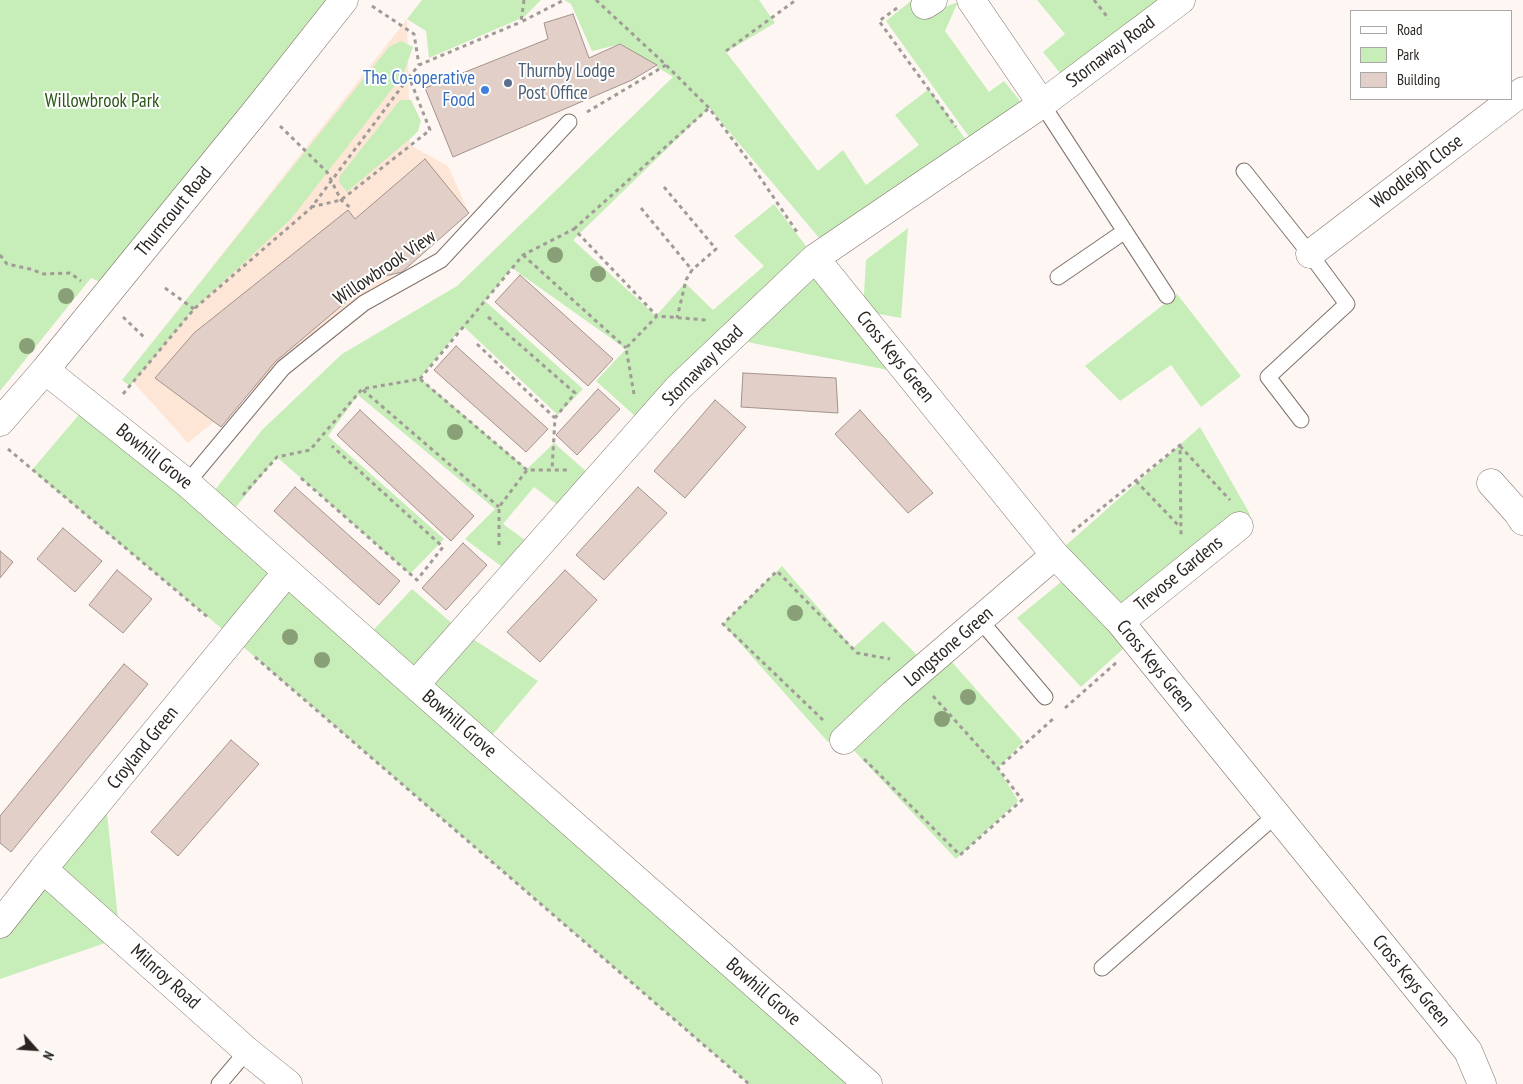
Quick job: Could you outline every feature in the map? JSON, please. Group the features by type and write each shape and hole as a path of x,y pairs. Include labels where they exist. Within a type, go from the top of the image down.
{"street":[{"name":"Thurncourt Road","path":"0,422 45,370 344,0"},
{"path":"971,0 1042,104"},
{"name":"Stornaway Road","path":"415,685 677,389 815,258 1042,104 1181,0"},
{"name":"Woodleigh Close","path":"1513,98 1523,90"},
{"name":"Woodleigh Close","path":"1310,254 1510,100"},
{"name":"Cross Keys Green","path":"815,258 1052,552 1120,622 1468,1052 1482,1084"},
{"name":"Bowhill Grove","path":"45,370 187,482 868,1084"},
{"path":"1491,483 1523,521"},
{"name":"Trevose Gardens","path":"1120,622 1239,526"},
{"name":"Longstone Green","path":"844,740 921,670 980,620 1052,552"},
{"name":"Croyland Green","path":"0,924 287,572"},
{"name":"Milnroy Road","path":"43,869 247,1051 288,1084"}],"lane":[{"path":"1042,104 1167,296"},
{"name":"Willowbrook View","path":"187,482 283,368 364,303 441,260 570,122"},
{"path":"1244,171 1347,304 1268,377 1301,420"},
{"path":"1058,277 1125,231"},
{"path":"980,620 1045,697"},
{"path":"1102,968 1276,815"},
{"path":"219,1084 247,1051"}],"path":[{"path":"521,22 524,0"},
{"path":"104,417 194,309 311,208 419,65 521,22 564,0"},
{"path":"596,0 709,108 751,164 815,258"},
{"path":"726,51 796,0"},
{"path":"920,3 879,21 974,151"},
{"path":"370,5 414,34 419,65"},
{"path":"570,122 666,65"},
{"path":"311,208 341,200 430,130 409,77"},
{"path":"260,106 327,172 341,200 352,209"},
{"path":"224,515 277,457 310,450 362,389 420,378 523,255 574,229 709,108"},
{"path":"664,187 716,249 692,270 686,280 677,318"},
{"path":"641,208 692,270"},
{"path":"574,229 657,316 720,321 734,334"},
{"path":"0,254 7,264 44,274 70,273 103,298"},
{"path":"523,255 626,348 636,410 648,421"},
{"path":"164,288 194,309"},
{"path":"626,348 657,316"},
{"path":"488,317 575,393 555,418 552,470"},
{"path":"477,344 555,418"},
{"path":"420,378 527,470 583,470 596,480"},
{"path":"362,389 499,507"},
{"path":"1052,552 1180,445 1181,572"},
{"path":"301,478 417,580 442,546 332,446"},
{"path":"6,448 233,638 749,1084"},
{"path":"513,575 500,564 499,507 527,470"},
{"path":"1136,481 1180,528"},
{"path":"778,570 857,654 921,670 1022,800 960,855 723,624 778,570"},
{"path":"1064,709 1138,644"},
{"path":"998,768 1056,716"}],"shaded area":[{"path":"407,19 410,145 448,166 469,213 188,443 127,375"}],"green space":[{"name":"Willowbrook Park","path":"0,0 333,0 107,285 91,278 0,391"},
{"path":"422,0 541,0 524,17 429,58 426,31 407,19"},
{"path":"564,0 759,0 775,23 726,52 818,171 843,150 866,185 919,145 895,115 929,89 974,151 826,246 709,108 573,240 656,316 685,283 713,310 764,266 734,236 774,204 908,374 732,339 645,425 596,381 626,349 512,268 485,301 583,389 558,415 463,326 420,378 527,469 554,443 596,480 567,512 534,487 503,524 536,548 513,575 465,539 495,509 358,395 328,436 444,539 410,574 277,457 227,518 207,500 262,430 342,354 457,286 673,77 621,44 592,51 571,4"},
{"path":"912,0 924,15 958,2 945,31 989,92 1004,81 1030,113 977,148 886,21"},
{"path":"1037,0 1181,0 1069,84 1043,52 1065,34"},
{"path":"401,41 413,47 403,75 291,219 194,309 130,386 122,380 389,47"},
{"path":"400,100 411,100 421,121 418,131 347,192 339,182 339,177"},
{"path":"908,228 901,318 863,311 866,260"},
{"path":"1177,294 1241,376 1201,407 1171,365 1120,401 1085,366"},
{"path":"88,404 364,640 412,589 462,632 538,681 483,746 863,1084 749,1084 233,638 32,470"},
{"path":"1200,427 1250,514 1239,526 1120,622 1134,639 1081,687 1017,618 1072,573 1055,555"},
{"path":"782,566 853,648 883,621 927,665 943,652 1023,742 998,768 1018,801 956,859 844,740 886,687 828,742 723,624"},
{"path":"105,794 120,938 0,979 0,935"}],"building":[{"path":"573,14 589,58 620,44 657,65 632,80 453,157 425,88 548,39 544,23"},
{"path":"425,159 469,213 402,272 373,279 275,362 221,427 155,378 194,333 348,210 355,219"},
{"path":"520,275 613,359 588,386 495,302"},
{"path":"456,346 548,429 526,452 434,370"},
{"path":"743,373 836,378 838,413 741,407"},
{"path":"598,389 620,409 577,455 556,435"},
{"path":"715,400 746,427 685,498 654,471"},
{"path":"360,410 474,516 451,541 337,435"},
{"path":"860,410 933,493 908,513 835,434"},
{"path":"295,487 400,581 379,605 274,511"},
{"path":"638,487 667,513 604,580 576,555"},
{"path":"63,528 102,561 75,592 37,559"},
{"path":"463,543 487,565 446,610 422,588"},
{"path":"0,551 13,562 0,578"},
{"path":"117,570 152,599 123,633 89,605"},
{"path":"565,570 597,600 540,662 507,632"},
{"path":"124,664 148,684 11,852 0,843 0,816"},
{"path":"231,740 259,764 178,856 151,832"}],"place":[{"name":"Thurnby Lodge Post Office","path":"508,83"},
{"name":"The Co-operative Food","path":"485,90"}]}
